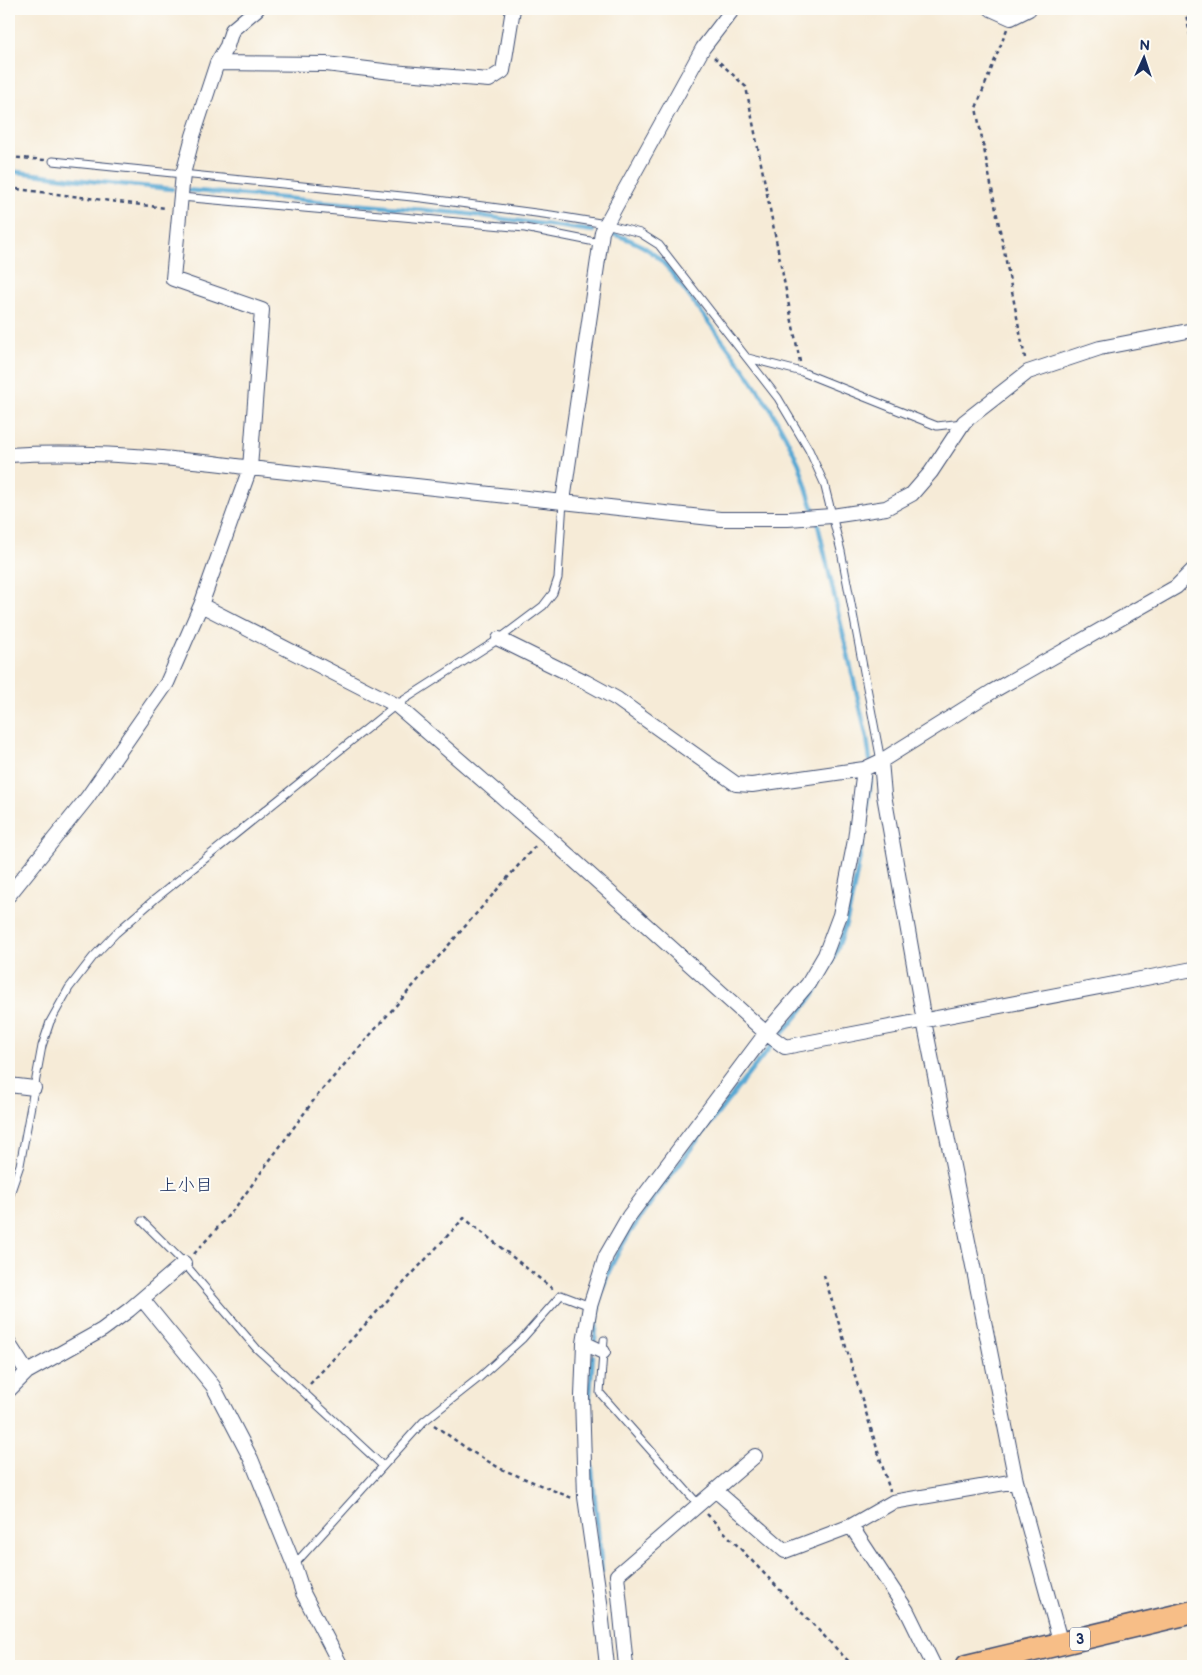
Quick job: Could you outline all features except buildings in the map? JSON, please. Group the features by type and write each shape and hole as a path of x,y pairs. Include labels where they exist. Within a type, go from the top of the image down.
{"main road":[{"name":"3","path":"967,1666 1193,1612"}],"street":[{"path":"9,895 87,798 167,684 201,605 250,468 262,310 173,279 183,174 193,136 217,63 227,46 232,30 257,9"},
{"path":"217,63 326,64 392,72 489,80 503,71 513,9"},
{"path":"563,501 600,243 606,224 703,48 733,9"},
{"path":"991,9 1011,18 1029,9"},
{"path":"9,455 103,453 224,463 250,468 720,519 788,519 832,516 886,508 912,494 931,472 964,422 1028,372 1100,348 1193,330"},
{"path":"499,639 617,699 736,784 752,785 864,769 881,761 993,691 1176,587 1193,570"},
{"path":"201,605 396,705 546,835 766,1033 785,1047 1193,969"},
{"path":"881,761 884,795 924,1021 1016,1481 1061,1644"},
{"path":"606,1666 600,1602 586,1503 582,1396 584,1343 590,1306 606,1256 629,1216 766,1033 808,984 825,955 840,915 854,840 864,769"},
{"path":"9,1085 34,1088"},
{"path":"9,1390 27,1372 102,1330 184,1263"},
{"path":"142,1298 212,1386 251,1459 294,1565 303,1593 341,1666"},
{"path":"584,1343 603,1346"},
{"path":"9,1344 27,1372"},
{"path":"626,1666 617,1575 755,1456"},
{"path":"716,1490 785,1551 851,1526 893,1502 1016,1481"},
{"path":"851,1526 907,1611 934,1666"}],"lane":[{"path":"53,161 422,198 606,224 640,233 659,245 778,398 808,450 824,483 841,551 881,761"},
{"path":"181,203 525,228 600,243"},
{"path":"748,358 802,372 936,426 964,422"},
{"path":"9,1197 20,1165 42,1046 50,1022 69,988 93,957 116,933 155,899 396,705 499,639 543,606 553,593 558,578 563,501"},
{"path":"142,1221 184,1263 257,1349 384,1466"},
{"path":"294,1565 427,1419 480,1377 522,1339 561,1296 590,1306"},
{"path":"603,1346 600,1393 700,1505"}],"path":[{"path":"1185,9 1193,50"},
{"path":"1011,18 976,108 1028,372"},
{"path":"703,48 746,87 802,372"},
{"path":"9,156 53,161"},
{"path":"9,188 181,203"},
{"path":"184,1263 235,1208 316,1097 546,835"},
{"path":"303,1392 464,1218 561,1296"},
{"path":"824,1275 893,1502"},
{"path":"427,1419 469,1450 501,1469 586,1503"},
{"path":"700,1505 853,1666"}],"waterway":[{"path":"9,171 172,189"},
{"path":"185,190 460,213 593,231"},
{"path":"613,234 643,246 667,267 744,369 770,408 785,435 799,464 818,525 867,738 870,760"},
{"path":"783,1033 818,988 842,937 856,877 871,778"},
{"path":"595,1340 601,1293 608,1273 622,1245 679,1165 771,1046"},
{"path":"589,1405 593,1356"},
{"path":"590,1450 602,1572"}],"district":[{"name":"上小目","path":"186,1185"}]}
